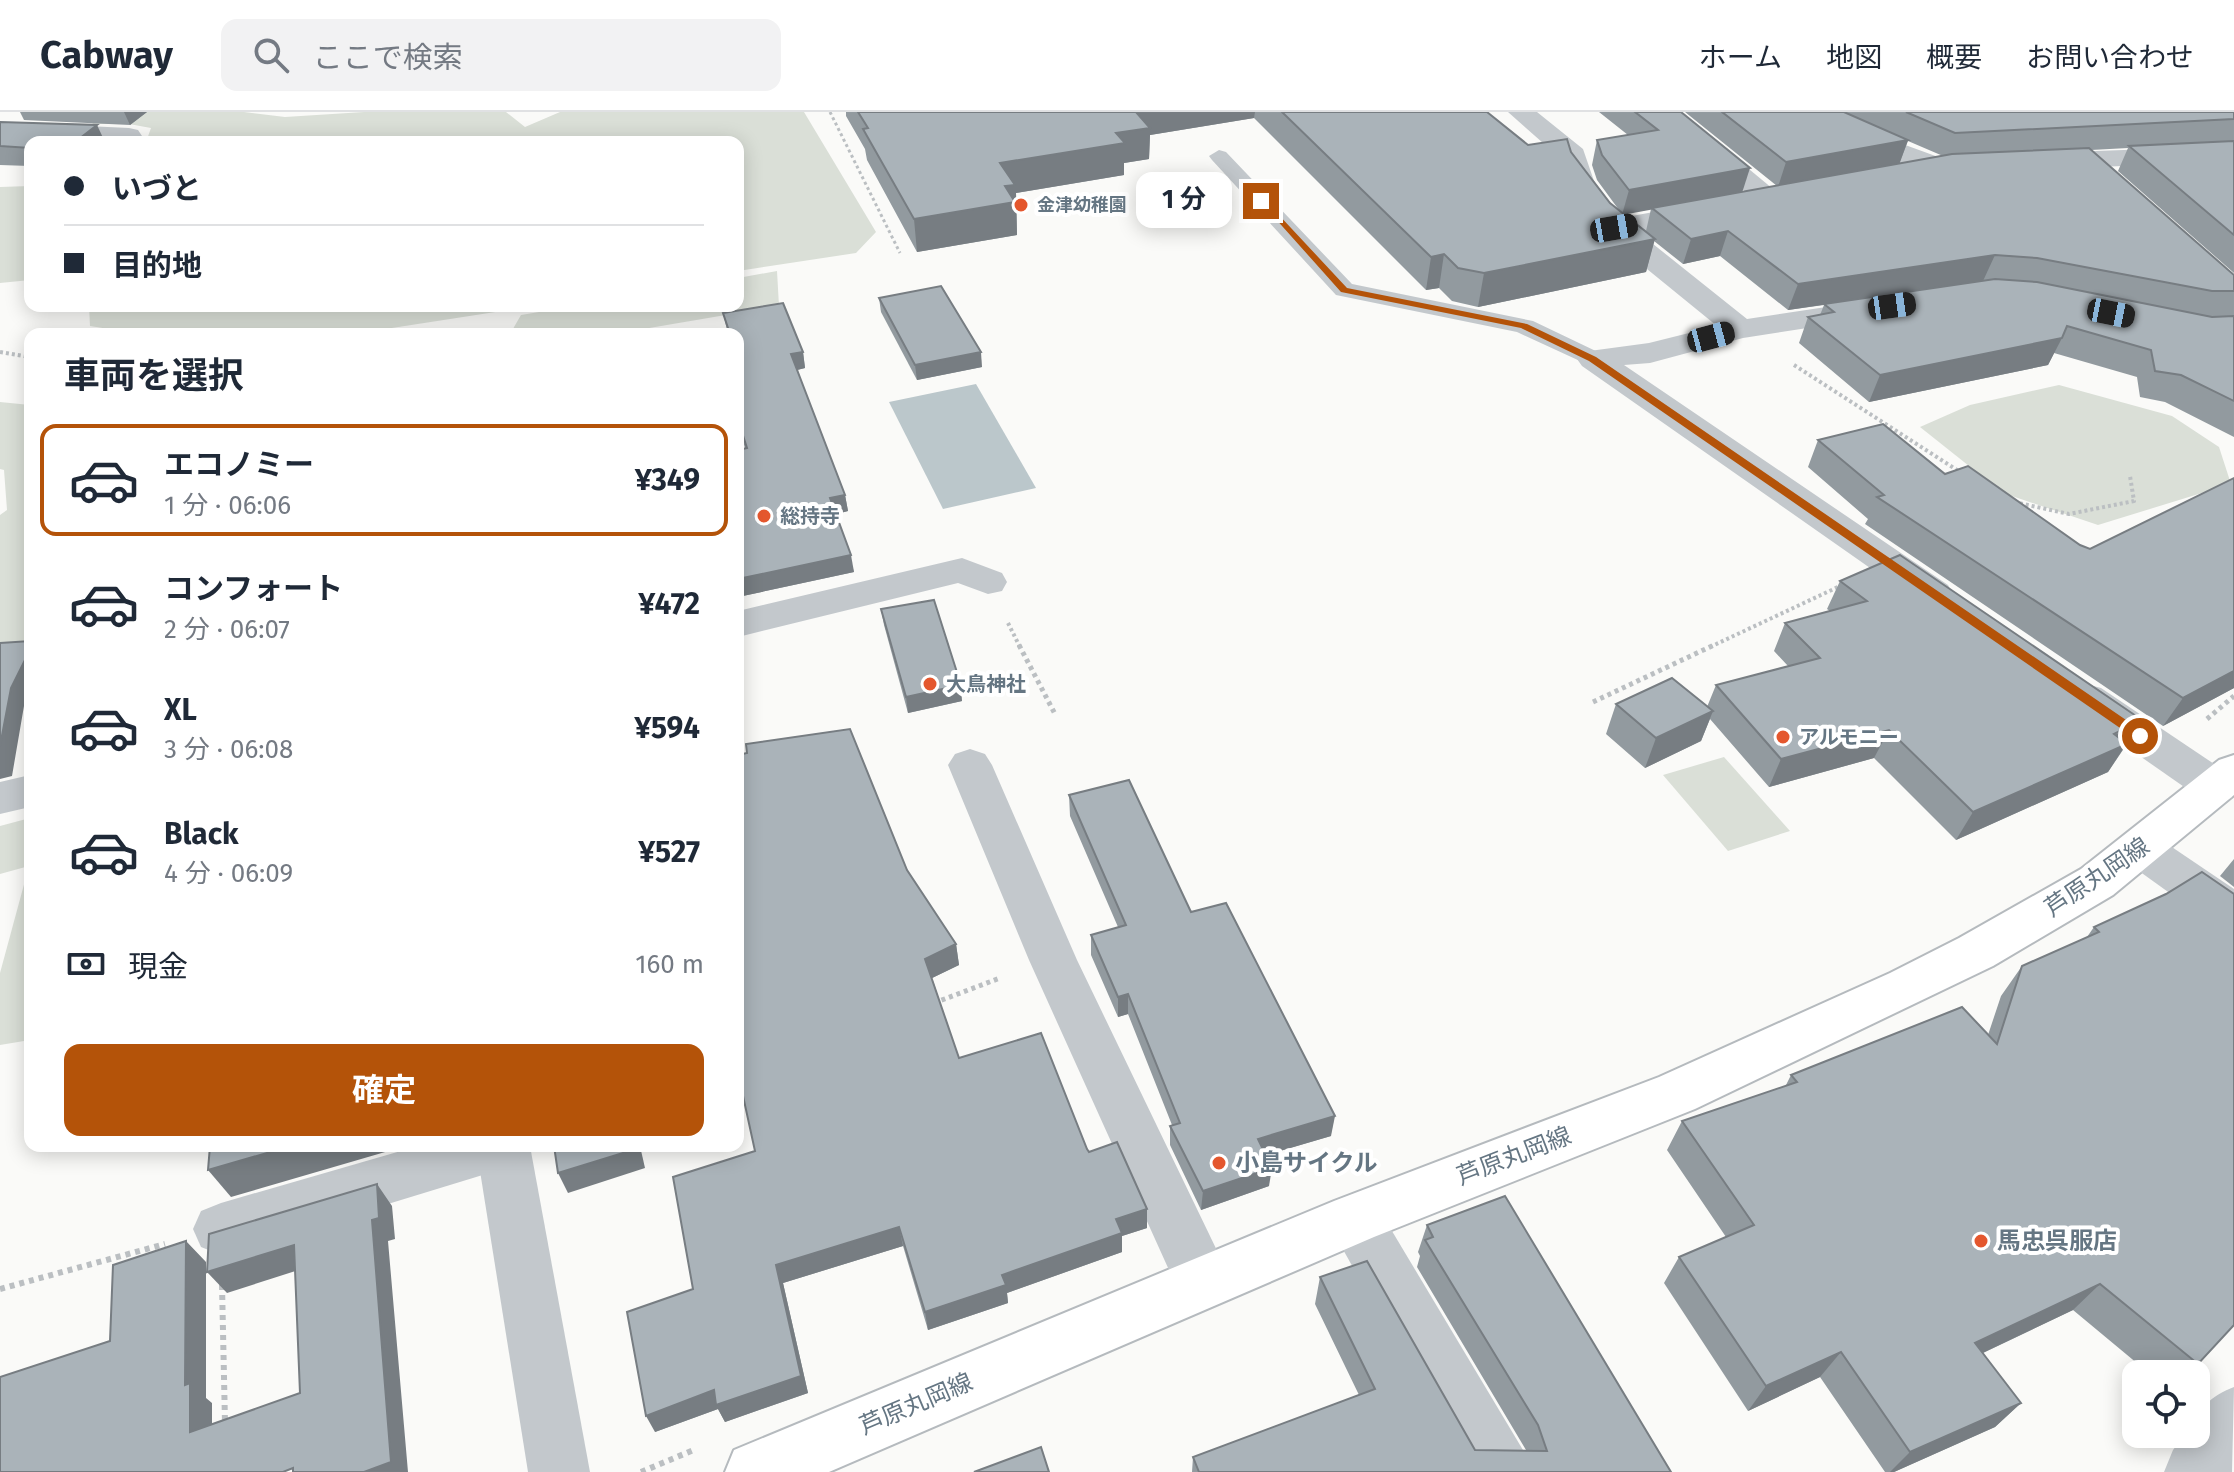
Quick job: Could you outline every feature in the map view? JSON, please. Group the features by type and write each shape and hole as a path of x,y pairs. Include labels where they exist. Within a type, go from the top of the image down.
{"main road":[{"name":"芦原丸岡線","path":"756,1472 1354,1219 1677,1093 1777,1048 1976,952 2097,882 2225,779"}],"street":[{"path":"1521,112 1573,155 1580,182 1614,228 1741,329"},
{"path":"1664,112 1771,199"},
{"path":"1812,112 1887,148 1942,168"},
{"path":"0,130 129,136"},
{"path":"2021,163 2234,154"},
{"path":"2083,159 2118,189"},
{"path":"1895,177 1973,166"},
{"path":"1614,228 1802,194"},
{"path":"1593,359 1650,353 1741,329 1892,306"},
{"path":"1593,359 1968,617"},
{"path":"744,623 962,570 988,582"},
{"path":"2059,680 2225,779"},
{"path":"970,765 1053,960 1203,1282"},
{"path":"0,798 24,792"},
{"path":"2141,849 2234,914"},
{"path":"221,1229 481,1152"},
{"path":"502,1152 559,1472"},
{"path":"1354,1219 1501,1472"},
{"path":"2195,1472 2234,1417"}],"lane":[{"path":"1219,156 1344,290 1524,326 1593,359"}],"path":[{"path":"830,112 900,253"},
{"path":"1741,329 1892,431 1968,477"},
{"path":"0,352 24,356"},
{"path":"2005,500 2069,514 2134,501 2130,476"},
{"path":"1593,702 1889,563"},
{"path":"988,582 1055,714"},
{"path":"2201,723 2234,696"},
{"path":"922,1007 1053,960"},
{"path":"0,1289 221,1229 225,1426"}],"shaded area":[{"path":"143,112 244,112 285,117 364,112 506,112 525,127 560,112 804,112 876,232 856,253 744,270 744,136 148,136 151,128 129,124 93,124 90,120"},
{"path":"24,186 24,281 0,283 0,187"},
{"path":"777,271 779,306 744,312 744,277"},
{"path":"89,312 496,312 392,328 90,326"},
{"path":"539,312 744,312 649,328 513,328 521,315"},
{"path":"976,384 1036,488 943,509 889,402"},
{"path":"2059,385 2172,416 2219,447 2231,484 2098,525 2003,493 1920,427 1970,405"},
{"path":"0,402 24,404 24,645 0,647 0,515 7,510 4,470 0,469"},
{"path":"1724,757 1790,831 1728,851 1663,775"},
{"path":"24,820 24,867 0,874 0,826"},
{"path":"24,884 24,1041 0,1045 0,973"}],"building":[{"path":"858,112 1136,112 1150,128 1116,133 1125,143 1000,163 1015,185 1005,186 1015,202 914,219 863,129 868,128"},
{"path":"1282,112 1487,112 1528,145 1567,139 1571,152 1610,203 1655,239 1484,273 1458,268 1444,254 1431,257"},
{"path":"1635,112 1681,112 1750,168 1629,190 1602,155 1597,140 1658,130"},
{"path":"1722,112 1844,112 1908,140 1786,162"},
{"path":"1906,112 2234,112 2234,119 1955,133"},
{"path":"0,122 97,125 83,136 24,136 24,148 0,146"},
{"path":"2234,141 2234,235 2129,146"},
{"path":"2089,148 2234,275 2234,291 2212,291 2037,258 1995,255 1798,284 1728,231 1691,239 1652,208 1952,154"},
{"path":"1995,279 2037,282 2212,317 2234,316 2234,401 2181,375 2155,371 2151,350 2067,326 2062,338 1880,375 1808,317 1834,312 1824,304"},
{"path":"941,286 981,352 915,365 879,298"},
{"path":"783,303 803,352 791,354 845,495 830,498 851,555 744,578 744,449 747,448 744,439 744,328 728,328 723,313 744,312 744,310"},
{"path":"1883,424 1945,474 1968,466 2090,549 2234,478 2234,671 2183,698 1877,497 1884,495 1818,440"},
{"path":"1900,555 2142,720 2114,734 2127,744 1973,812 1889,730 1781,759 1716,685 1820,658 1785,623 1867,601 1840,581"},
{"path":"934,600 961,685 906,697 881,609"},
{"path":"24,641 24,662 11,688 0,746 0,643"},
{"path":"1672,678 1713,711 1656,738 1616,704"},
{"path":"850,729 907,870 956,944 925,959 959,1058 1041,1033 1087,1149 1089,1152 1117,1142 1147,1209 1116,1219 1122,1233 1002,1275 1006,1285 925,1312 899,1227 776,1265 801,1376 716,1405 714,1390 646,1416 627,1312 693,1289 673,1177 755,1151 744,1101 746,744"},
{"path":"1129,780 1191,912 1226,903 1335,1116 1258,1139 1272,1168 1203,1191 1170,1126 1180,1123 1128,994 1118,997 1091,935 1126,925 1069,795"},
{"path":"2202,872 2234,894 2234,1325 2202,1360 2193,1360 2100,1284 1975,1343 2021,1403 1910,1452 1841,1352 1766,1386 1679,1257 1754,1225 1682,1121 1797,1082 1791,1075 1962,1007 1997,1044 2022,966 2099,932 2094,927 2166,894"},
{"path":"210,1152 270,1152 208,1170"},
{"path":"555,1152 626,1152 558,1173"},
{"path":"377,1184 379,1218 372,1220 391,1462 364,1472 293,1472 293,1468 283,1472 0,1472 0,1377 110,1341 113,1265 186,1241 185,1385 190,1383 190,1432 300,1393 294,1245 207,1272 209,1234"},
{"path":"1505,1196 1671,1472 1199,1472 1193,1457 1375,1389 1320,1277 1367,1261 1475,1450 1547,1451 1538,1425 1425,1240 1433,1237 1427,1225"},
{"path":"1041,1447 1049,1472 974,1472"}],"place":[{"name":"金津幼稚園","path":"1021,205"},
{"name":"総持寺","path":"764,516"},
{"name":"大鳥神社","path":"930,684"},
{"name":"アルモニー","path":"1783,737"},
{"name":"小島サイクル","path":"1219,1163"},
{"name":"馬忠呉服店","path":"1981,1241"}],"route":[{"path":"1261,201 1344,290 1524,326 1593,359 2140,736"}]}
